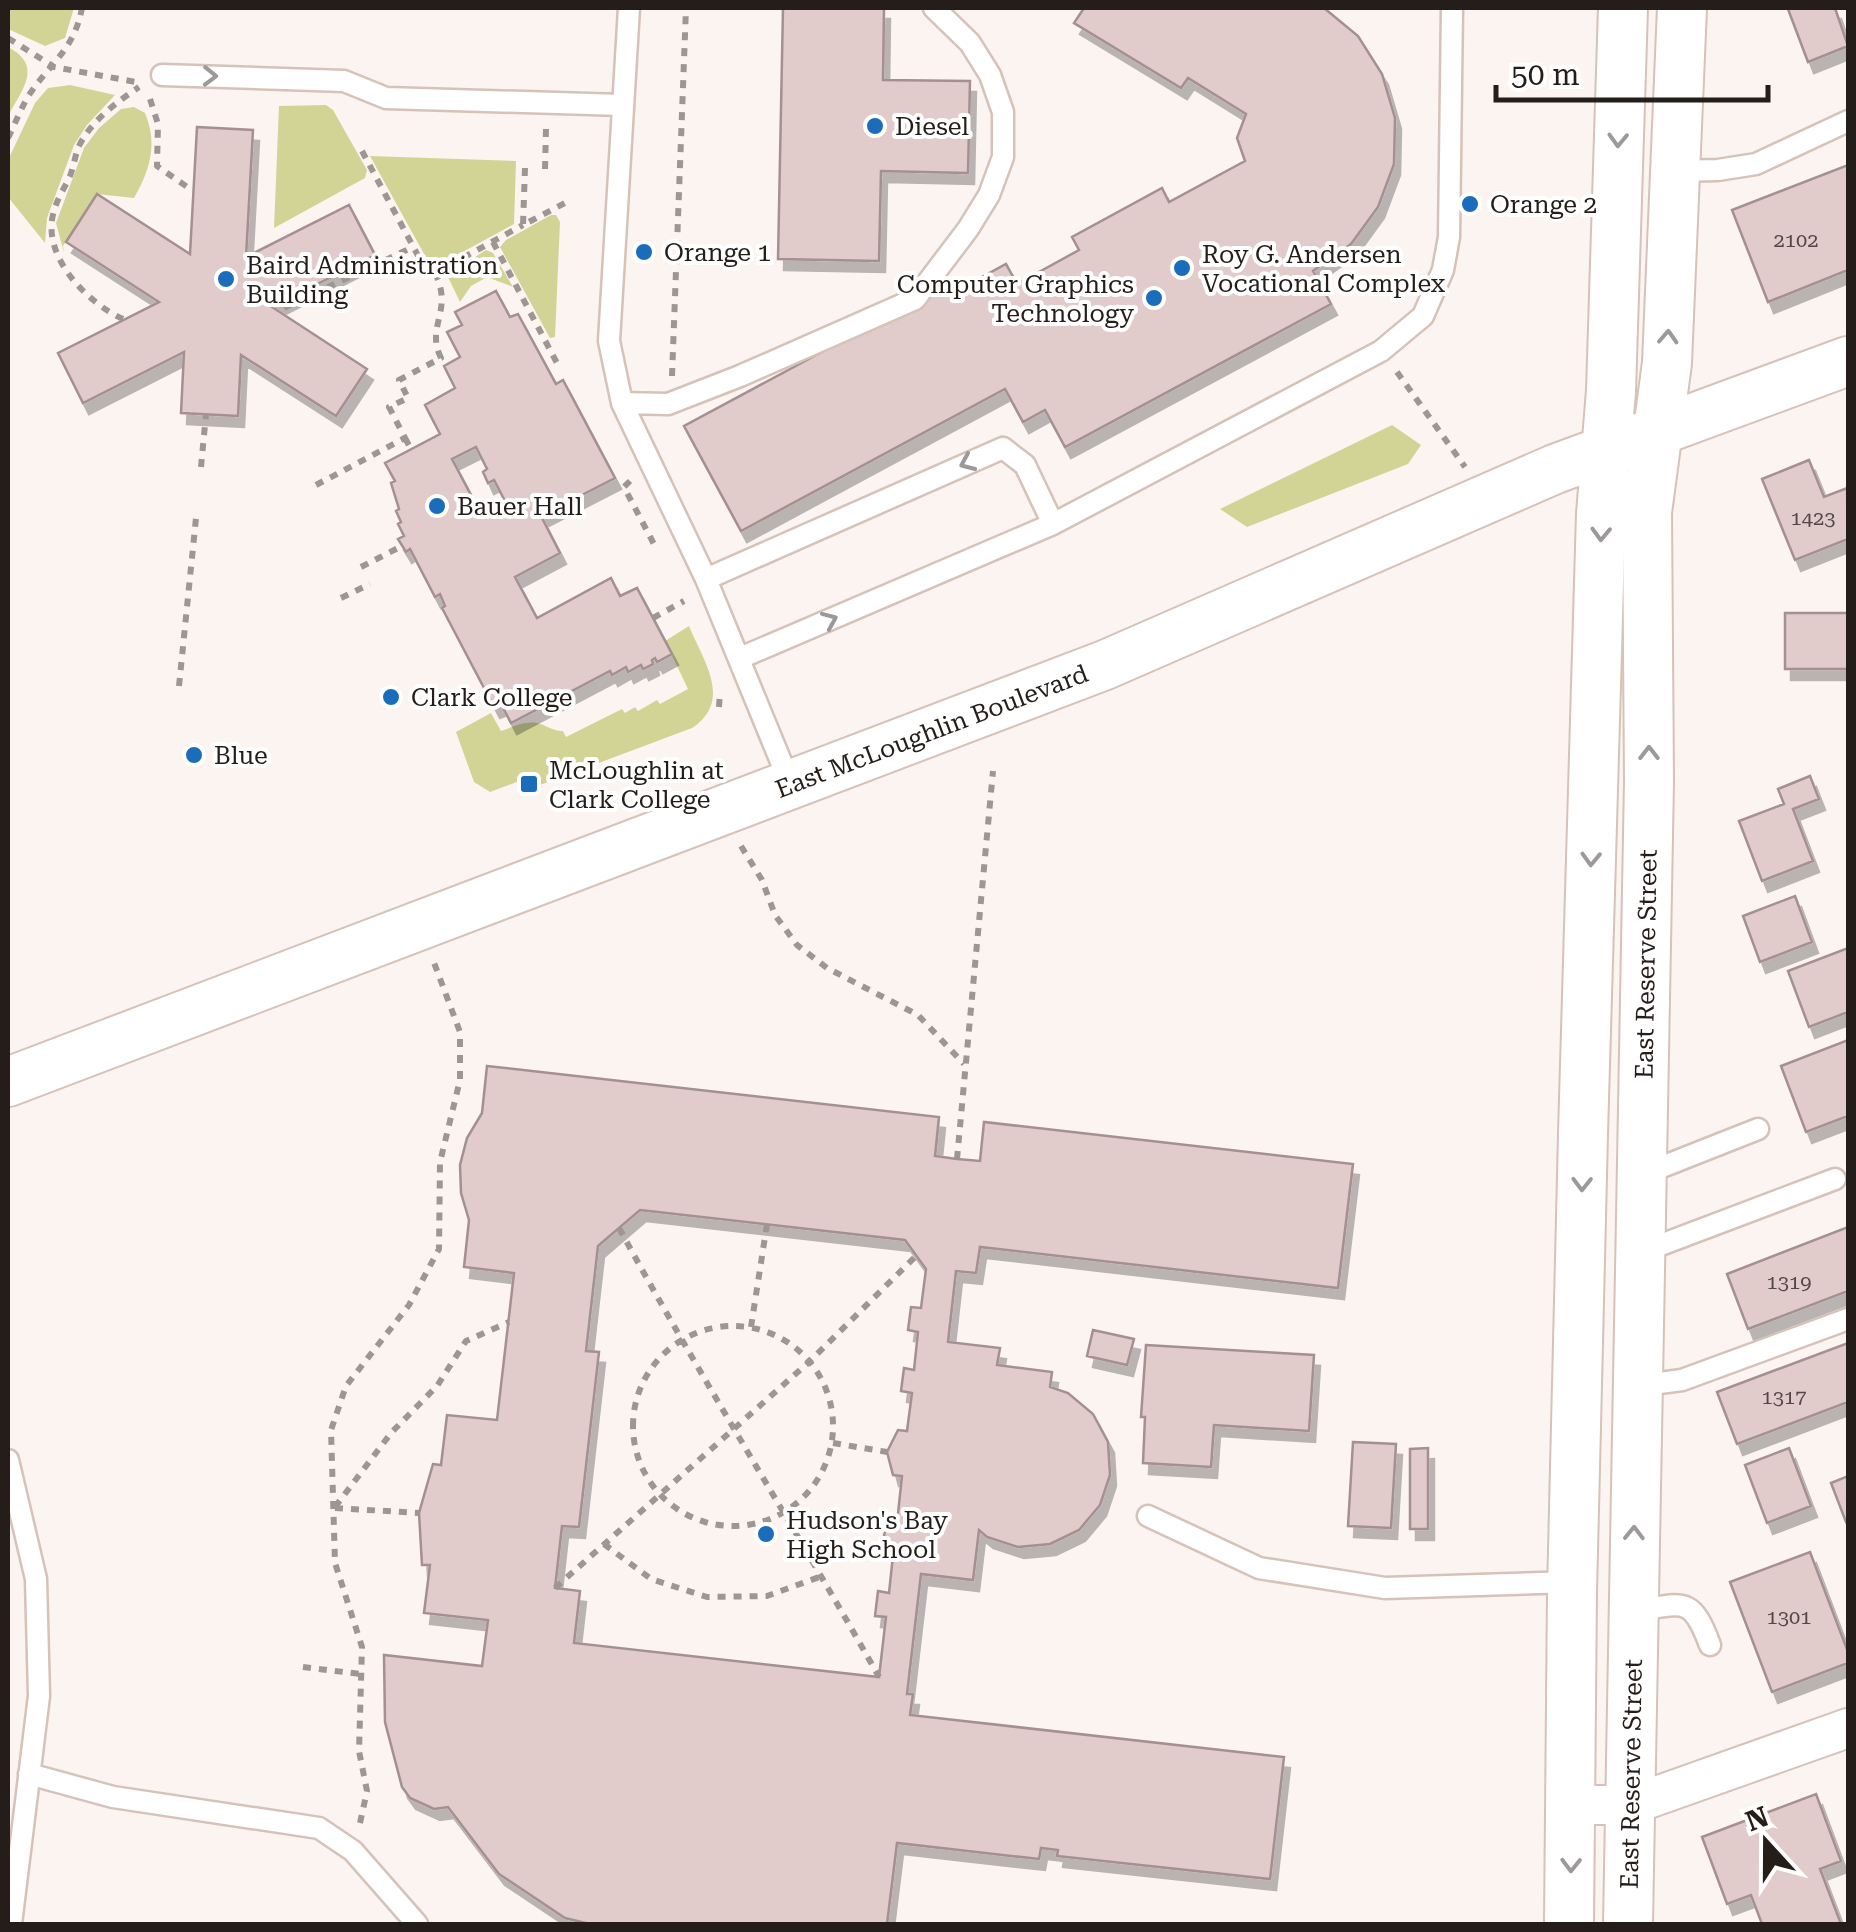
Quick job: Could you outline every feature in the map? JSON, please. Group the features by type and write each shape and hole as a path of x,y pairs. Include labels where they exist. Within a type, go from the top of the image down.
{"street":[{"path":"1569,1924 1585,1076 1601,514 1611,391 1623,8"},
{"name":"East Reserve Street","path":"1628,1924 1649,782 1647,512 1666,364 1682,8"},
{"name":"East McLoughlin Boulevard","path":"8,1082 1105,665 1555,469 1848,361"},
{"path":"1572,1805 1631,1805 1848,1728"}],"lane":[{"path":"629,8 609,341 622,403 706,578 791,786"},
{"path":"622,403 668,404 915,299 968,230 989,196 1003,157 1004,112 990,74 970,43 934,8"},
{"path":"740,658 1053,524 1381,351 1423,316 1443,270 1448,237 1452,8"},
{"path":"154,80 257,77 344,82 386,98 622,105"},
{"path":"1675,171 1756,164 1848,121"},
{"path":"706,578 1003,448 1025,464 1053,524"},
{"path":"1642,1175 1758,1129"},
{"path":"1640,1252 1836,1179"},
{"path":"1637,1386 1682,1380 1848,1319"},
{"path":"8,1460 36,1579 38,1696 11,1924"},
{"path":"1148,1516 1259,1568 1385,1588 1573,1582"},
{"path":"1632,1611 1681,1604 1699,1615 1710,1645"},
{"path":"29,1774 114,1797 319,1828 353,1851 417,1924"}],"path":[{"path":"8,138 30,94 54,68 78,29 82,8"},
{"path":"668,404 686,8"},
{"path":"8,38 54,68 154,80"},
{"path":"154,80 157,166 193,191"},
{"path":"124,319 106,311 84,292 68,271 51,229 54,211 80,146 117,102 154,80"},
{"path":"362,151 423,266 436,273 445,293 434,344 441,358 399,380 408,398 389,407 411,449"},
{"path":"545,157 545,169"},
{"path":"523,225 526,168"},
{"path":"436,273 564,203"},
{"path":"493,242 558,364"},
{"path":"284,308 413,246"},
{"path":"1381,351 1460,457 1483,502"},
{"path":"201,466 206,414"},
{"path":"316,485 405,438"},
{"path":"648,460 624,487 658,552"},
{"path":"180,686 196,518"},
{"path":"361,567 402,546"},
{"path":"341,598 370,584"},
{"path":"653,618 686,604 676,585"},
{"path":"719,688 719,707"},
{"path":"957,1159 993,770"},
{"path":"735,836 762,880 776,915 798,945 826,968 918,1015 966,1065"},
{"path":"353,1851 367,1791 358,1752 362,1648 335,1564 332,1430 346,1386 409,1305 439,1249 440,1162 460,1080 460,1032 420,926"},
{"path":"751,1328 767,1224"},
{"path":"619,1228 680,1340 787,1513 879,1677"},
{"path":"555,1588 810,1362 916,1256"},
{"path":"334,1508 391,1433 438,1386 466,1340 509,1322"},
{"path":"717,1326 751,1328 793,1344 820,1373 834,1410 833,1443 816,1486 787,1513 750,1526 710,1526 674,1509 647,1480 633,1442 634,1403 651,1367 680,1340 717,1326"},
{"path":"833,1443 887,1452"},
{"path":"334,1508 419,1513"},
{"path":"604,1544 651,1579 707,1598 766,1596 822,1576"},
{"path":"303,1667 360,1674"}],"green space":[{"path":"8,8 74,8 65,38 45,46 8,29"},
{"path":"8,47 19,54 28,70 24,87 8,116"},
{"path":"70,85 115,95 74,145 47,218 45,243 8,197 8,160 35,103 48,88"},
{"path":"326,105 333,110 367,170 365,178 274,228 279,106"},
{"path":"134,107 145,113 151,135 148,167 140,188 134,198 97,194 63,246 64,253 56,223 84,148 121,109"},
{"path":"370,156 516,161 514,224 437,266 429,263"},
{"path":"556,215 560,222 555,337 550,338 500,247"},
{"path":"486,250 493,253 513,287 487,277 471,286 460,302 447,275"},
{"path":"1392,425 1421,445 1408,464 1247,527 1220,509"},
{"path":"689,626 712,680 713,693 711,706 692,728 540,785 536,775 490,792 474,782 456,732 491,713 501,731 537,723 563,731 566,737 622,709 625,713 635,707 638,711 657,700 660,704 688,689 665,641"}],"building":[{"name":"Diesel","path":"783,8 884,8 883,80 970,81 968,173 881,171 879,261 778,259"},
{"name":"Roy G. Andersen Vocational Complex","path":"1084,8 1324,8 1358,36 1382,74 1395,118 1394,164 1378,207 1351,244 1313,271 1331,304 1065,447 1045,410 1023,422 1005,389 741,531 684,426 952,282 956,291 1006,264 1017,284 1079,250 1072,237 1162,188 1169,202 1245,161 1237,138 1246,114 1188,78 1181,88 1074,23"},
{"path":"1835,8 1848,46 1808,62 1788,9"},
{"name":"Baird Administration Building","path":"197,127 253,130 246,257 349,205 375,255 272,307 367,369 336,416 241,355 238,416 181,413 184,352 83,403 58,353 159,302 66,242 97,194 190,254"},
{"path":"1848,165 1848,270 1768,302 1732,210"},
{"name":"Bauer Hall","path":"496,291 510,317 518,314 556,384 563,380 615,478 541,516 560,553 515,577 537,618 611,578 620,596 637,588 672,654 657,662 655,658 653,664 643,669 641,665 628,672 626,667 612,675 610,671 511,723 501,704 494,707 442,608 445,606 440,594 435,597 410,549 406,552 398,539 404,536 391,483 395,481 385,463 440,434 425,405 455,388 444,366 460,357 447,332 462,325 455,312","holes":["476,447 487,469 483,472 488,483 494,480 506,503 482,516 452,459"]},
{"path":"1809,460 1824,497 1847,488 1848,539 1795,560 1762,479"},
{"path":"1785,613 1848,613 1848,669 1785,669"},
{"path":"1810,776 1819,799 1793,809 1813,861 1762,881 1739,821 1784,804 1778,789"},
{"path":"1795,896 1812,942 1760,962 1743,916"},
{"path":"1848,948 1848,1012 1809,1027 1788,971"},
{"path":"1848,1040 1848,1116 1806,1132 1781,1066"},
{"path":"487,1066 939,1117 935,1156 957,1159 980,1161 984,1122 1353,1164 1338,1288 980,1247 976,1273 956,1271 948,1342 1000,1348 997,1365 1052,1372 1050,1387 1068,1393 1093,1414 1108,1442 1110,1475 1100,1505 1079,1530 1050,1544 1018,1547 987,1537 979,1530 973,1580 921,1574 907,1694 913,1694 910,1715 1284,1757 1270,1879 1057,1856 1058,1850 1041,1848 1039,1859 897,1843 887,1924 590,1924 565,1918 499,1874 448,1807 434,1809 410,1798 402,1787 385,1722 384,1655 482,1666 488,1620 424,1613 430,1565 422,1565 419,1513 433,1464 441,1465 447,1415 497,1420 514,1273 464,1267 469,1220 461,1193 460,1165 467,1138 482,1113","holes":["640,1210 905,1240 926,1269 921,1308 911,1307 908,1330 918,1332 914,1370 904,1368 901,1391 912,1393 907,1431 898,1430 887,1452 893,1475 902,1476 897,1523 886,1522 883,1544 894,1546 889,1593 878,1591 875,1616 886,1617 879,1677 574,1643 580,1591 555,1588 562,1526 579,1527 599,1352 586,1351 598,1246"]},
{"path":"1848,1227 1848,1291 1748,1329 1727,1274"},
{"path":"1093,1330 1134,1339 1127,1365 1087,1356"},
{"path":"1848,1343 1848,1402 1737,1444 1717,1392"},
{"path":"1146,1345 1314,1355 1309,1431 1214,1425 1211,1467 1143,1463 1145,1417 1141,1417"},
{"path":"1353,1442 1396,1444 1391,1528 1348,1526"},
{"path":"1428,1448 1428,1529 1410,1529 1410,1449"},
{"path":"1789,1448 1811,1506 1767,1523 1745,1465"},
{"path":"1848,1476 1848,1521 1846,1522 1831,1483"},
{"path":"1810,1552 1848,1652 1848,1663 1772,1692 1730,1582"},
{"path":"1816,1794 1841,1861 1820,1869 1841,1924 1762,1924 1751,1895 1727,1904 1702,1837"}],"place":[{"name":"Diesel","path":"875,126"},
{"name":"Orange 2","path":"1470,204"},
{"name":"Orange 1","path":"644,252"},
{"name":"Roy G. Andersen Vocational Complex","path":"1182,268"},
{"name":"Baird Administration Building","path":"226,279"},
{"name":"Computer Graphics Technology","path":"1154,298"},
{"name":"Bauer Hall","path":"437,506"},
{"name":"Clark College","path":"391,697"},
{"name":"Blue","path":"194,755"},
{"name":"McLoughlin at Clark College","path":"529,784"},
{"name":"Hudson's Bay High School","path":"766,1534"}]}
